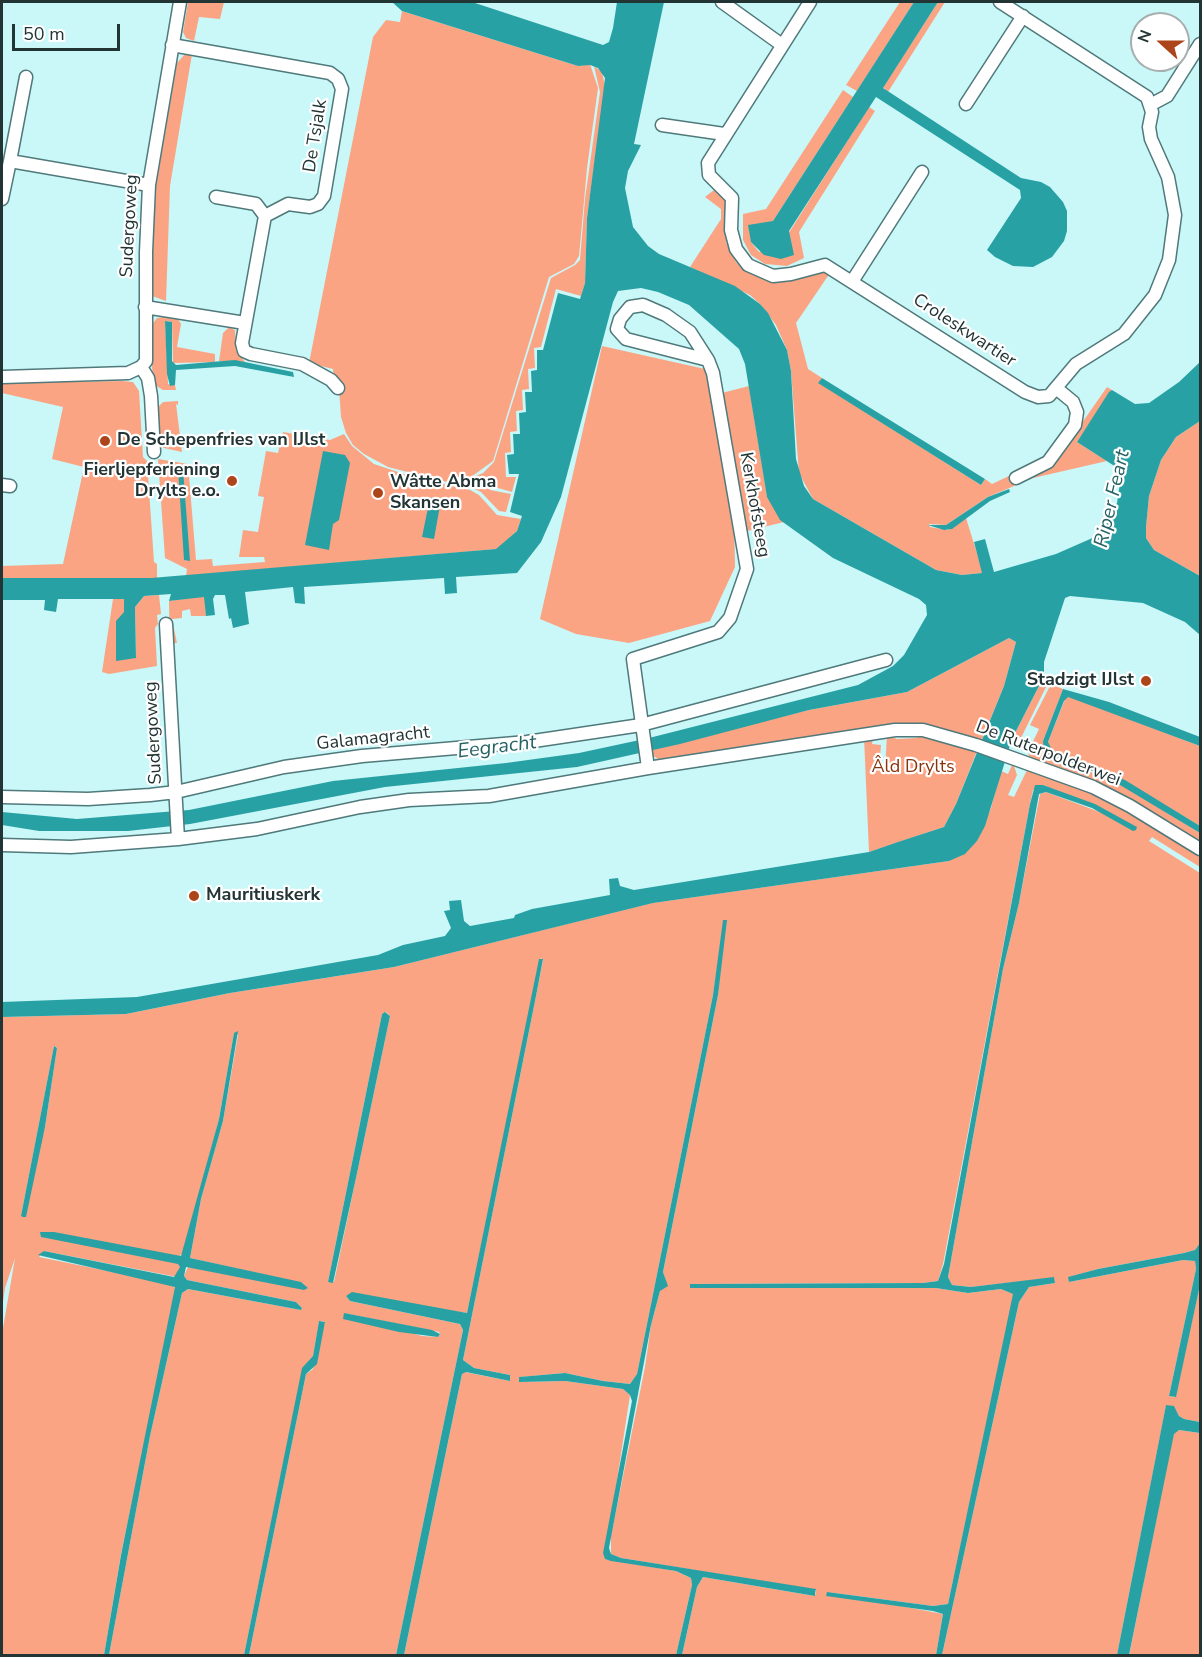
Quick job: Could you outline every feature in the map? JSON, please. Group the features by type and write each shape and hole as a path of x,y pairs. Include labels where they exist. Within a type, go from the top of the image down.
{"street":[{"name":"Sudergoweg","path":"141,367 147,352 145,307 150,185 180,2"},
{"path":"722,2 782,45"},
{"name":"Croleskwartier","path":"810,2 710,158 707,170 713,180 732,198 732,240 741,258 755,270 773,276 825,265 853,280 1025,392 1038,397 1049,396 1056,388"},
{"path":"999,2 1142,93 1152,104"},
{"path":"966,104 1023,16"},
{"path":"1152,104 1167,96 1200,44"},
{"name":"De Tsjalk","path":"172,45 317,70 330,73 338,79 342,89 324,196 318,204 310,207 288,204 265,216"},
{"path":"2,199 26,77"},
{"path":"1016,477 1048,462 1075,425 1077,412 1073,402 1056,388 1076,364 1124,334 1155,295 1169,260 1175,215 1168,177 1151,139 1149,126 1152,104"},
{"path":"662,125 724,134"},
{"path":"10,161 150,185"},
{"path":"853,280 922,172"},
{"path":"216,197 256,204 265,216 245,323 242,343 244,351 302,364 331,380 338,388"},
{"name":"Kerkhofsteeg","path":"648,768 633,659 718,632 730,618 747,569 713,373 708,360 690,332 666,315 643,305 630,307 620,319 617,329 626,339 708,360"},
{"path":"145,307 245,323"},
{"path":"2,377 128,373 141,367 148,378 151,396 154,452"},
{"name":"Sudergoweg","path":"166,624 177,833"},
{"name":"Galamagracht","path":"2,797 87,799 176,792 284,767 362,756 642,731 886,660"},
{"name":"De Ruterpolderwei","path":"648,768 906,730 922,730 1008,756 1113,796 1200,849"},
{"path":"2,845 71,847 177,833 257,829 360,807 409,800 489,796 648,768"}],"green space":[{"path":"188,2 224,2 220,19 199,17 194,41 186,38 183,32"},
{"path":"900,2 914,2 857,91 846,85"},
{"path":"938,2 945,2 888,92 883,87"},
{"path":"402,11 578,66 590,64 598,88 587,168 579,256 574,264 549,277 493,461 471,477 458,477 456,482 451,483 388,467 353,445 341,417 339,388 334,379 333,369 309,363 373,37 386,20 400,22"},
{"path":"186,53 192,54 170,186 166,301 152,296 154,198 177,63"},
{"path":"594,66 602,72 605,86 587,218 585,283 581,296 556,289 541,347 534,348 535,368 528,369 529,389 522,390 523,410 516,411 517,431 510,432 511,452 505,453 506,477 516,477 512,492 491,486 490,490 511,494 506,512 499,511 481,492 464,484 464,481 483,473 494,462 551,278 580,260 585,199 600,92"},
{"path":"843,90 853,97 773,221 751,242 759,252 788,234 869,107 875,111 799,232 804,258 787,266 765,264 751,255 743,240 743,214 766,209"},
{"path":"714,190 727,200 726,242 736,262 744,270 772,282 793,281 822,269 830,273 796,323 808,369 822,378 819,383 981,485 985,479 992,484 1011,475 1014,483 1054,463 1107,387 1112,390 1077,442 1107,461 1033,478 988,497 946,525 929,524 930,527 948,530 966,518 983,573 962,575 936,570 813,499 799,473 791,371 787,350 776,325 750,295 690,267 721,219 721,209 705,197"},
{"path":"171,316 178,319 181,324 177,347 215,354 215,362 173,363 172,322 165,321 168,384 175,385 176,390 163,390 153,384 150,327 157,318"},
{"path":"229,327 235,330 236,351 245,362 219,361 223,333"},
{"path":"602,346 705,369 734,519 735,567 710,621 629,643 576,634 540,619"},
{"path":"133,382 139,391 143,457 147,461 157,578 2,578 2,566 63,564 84,467 52,459 63,407 2,393 2,383"},
{"path":"749,386 767,496 784,522 743,532 718,394"},
{"path":"178,401 178,405 176,404 182,452 164,448 157,443 156,409 163,402"},
{"path":"1200,421 1200,576 1154,550 1146,538 1146,527 1149,496 1161,460 1176,437"},
{"name":"Wâtte Abma Skansen","path":"283,432 330,440 344,434 352,446 374,464 416,478 470,490 479,495 497,515 521,519 517,531 497,549 186,576 187,569 165,558 158,459 188,464 196,560 212,559 213,566 265,562 264,557 239,557 243,530 258,532 264,497 258,496 266,451 278,453"},
{"path":"159,595 161,614 157,615 158,624 155,628 157,666 109,674 102,672 113,599 124,599 124,612 136,658 135,607 144,596"},
{"path":"205,596 206,616 191,616 190,609 182,611 182,618 172,619 177,643 170,643 169,601"},
{"path":"1009,638 1016,642 1004,686 981,742 941,729 661,761 652,755 651,749 809,710 907,692"},
{"path":"1044,676 1048,683 1019,742 1012,739"},
{"path":"1051,684 1063,689 1043,741 1050,755 1122,785 1200,833 1200,844 1030,760 1028,752 1039,729 1030,725"},
{"path":"1066,697 1200,746 1200,826 1108,771 1049,749 1048,742"},
{"name":"Âld Drylts","path":"920,733 977,751 956,804 944,827 869,852 864,737 873,738 872,744 881,745 879,768 885,769 887,735 897,739 917,738"},
{"path":"1013,763 1017,775 1008,795 1014,797 1028,768 1092,790 1200,853 1200,867 1152,837 1149,841 1200,873 1200,1243 1195,1250 1184,1253 1098,1269 1069,1277 1069,1282 1183,1260 1195,1261 1196,1269 1169,1396 1175,1397 1200,1285 1200,1422 1184,1419 1179,1416 1174,1407 1166,1406 1117,1655 942,1655 1019,1302 1029,1287 1055,1283 1054,1278 971,1287 952,1285 948,1277 1003,969 1019,903 1040,794 1046,792 1105,814 1107,811 1043,785 1033,790 1030,804 938,1281 923,1283 690,1284 936,1288 968,1293 1001,1289 1014,1294 948,1604 933,1606 827,1592 943,1614 936,1655 682,1655 697,1587 703,1577 815,1596 816,1590 621,1558 611,1554 611,1536 645,1367 651,1325 660,1291 666,1281 663,1272 718,995 724,920 713,995 637,1374 630,1384 565,1373 520,1377 519,1382 565,1381 623,1389 630,1395 605,1559 676,1571 691,1578 692,1585 676,1655 404,1655 462,1374 465,1372 510,1381 510,1375 474,1368 463,1360 543,960 541,958 467,1313 346,1296 350,1301 460,1324 463,1330 396,1655 249,1655 306,1374 313,1369 325,1322 322,1321 319,1322 313,1356 308,1364 282,1469 244,1655 109,1655 150,1436 182,1293 188,1289 301,1310 302,1308 296,1302 187,1280 184,1276 188,1267 306,1284 190,1258 201,1199 223,1121 238,1035 234,1033 219,1119 184,1251 179,1257 180,1268 177,1277 44,1251 39,1257 171,1284 174,1285 176,1292 121,1554 104,1655 2,1655 2,1334 15,1258 5,1288 2,1309 2,1017 126,1014 230,993 394,967 652,903 949,861 977,841 991,808 1001,771 1008,774","holes":["386,1012 390,1016 334,1282 328,1282 382,1014","54,1046 57,1048 45,1127 21,1216","343,1313 440,1334 438,1337 422,1336"]},
{"path":"1175,1431 1200,1433 1200,1655 1129,1656 1172,1440"}],"water":[{"path":"392,2 472,2 603,45 609,42 617,2 664,2 634,144 641,145 628,171 625,188 633,227 648,246 659,254 735,286 760,304 768,313 787,350 791,371 796,459 804,486 813,499 936,570 962,575 982,573 974,542 985,539 994,572 1056,554 1097,536 1108,522 1117,503 1121,476 1116,467 1077,442 1112,390 1135,404 1149,403 1179,382 1200,362 1200,421 1176,437 1161,460 1149,496 1146,538 1154,550 1200,576 1200,635 1185,622 1143,603 1070,596 1065,598 1044,662 1044,676 1012,739 985,826 977,841 965,854 949,861 653,903 394,967 230,993 126,1014 2,1017 2,1002 137,997 378,955 403,945 445,936 451,928 444,911 450,910 449,901 461,900 464,921 470,926 514,918 515,915 532,909 610,895 609,879 618,878 620,886 634,890 869,852 944,827 956,804 1004,686 1016,642 1009,638 907,692 809,710 680,744 577,767 385,787 190,824 128,831 39,831 2,825 2,812 77,819 189,810 333,781 506,763 579,753 649,738 858,685 893,666 904,655 927,615 926,605 919,599 833,558 780,520 767,497 745,364 739,349 689,305 658,292 641,288 618,291 613,302 561,497 541,542 517,573 456,577 457,593 445,594 444,578 304,587 305,604 295,603 293,587 245,592 249,624 233,628 225,595 215,595 213,599 215,615 206,616 204,597 169,601 171,594 144,596 135,607 136,658 116,661 116,621 124,612 124,599 58,599 56,612 44,610 45,600 2,600 2,578 151,578 496,549 517,531 522,516 510,512 519,474 509,474 507,455 514,454 513,434 520,434 519,413 526,412 525,392 532,392 531,371 537,370 537,350 543,350 558,293 580,299 585,283 587,218 605,78 598,68 590,65 578,66 402,11"},
{"path":"914,2 938,2 883,88 1021,178 1041,182 1050,187 1063,202 1067,211 1067,231 1064,241 1052,257 1033,267 1013,266 995,257 987,250 1021,198 1020,190 876,97 789,231 794,255 781,259 764,255 751,242 748,225 773,221"},
{"path":"165,321 172,322 172,361 176,365 235,360 293,372 294,377 235,366 176,370 175,385 170,386 167,374"},
{"path":"822,378 985,479 981,485 818,383"},
{"path":"323,451 345,455 350,463 339,520 333,524 329,550 305,545"},
{"path":"178,468 183,469 190,561 184,560"},
{"path":"1009,489 1010,492 990,501 952,529 944,530 928,525 946,525 988,497"},
{"path":"430,498 441,500 434,539 422,537"},
{"path":"1063,689 1109,702 1200,737 1200,746 1068,697 1064,701 1048,742 1052,750 1125,780 1200,826 1200,833 1105,776 1044,752 1043,741"},
{"path":"1035,785 1043,785 1095,804 1137,827 1133,831 1092,808 1046,792 1039,794 1019,903 1003,969 948,1277 952,1285 971,1287 1054,1277 1055,1283 1029,1287 1019,1302 942,1655 936,1655 943,1614 826,1596 827,1592 933,1606 948,1604 1013,1294 1001,1289 968,1293 936,1288 690,1288 690,1284 923,1283 938,1281 944,1264 1030,804"},
{"path":"723,920 727,920 718,995 663,1272 668,1286 660,1291 651,1325 609,1548 611,1554 621,1558 816,1589 815,1596 703,1577 697,1587 682,1655 676,1655 692,1585 691,1578 676,1571 611,1561 605,1559 603,1553 632,1401 630,1395 623,1389 565,1381 519,1382 519,1377 565,1373 630,1384 637,1374 713,995"},
{"path":"539,959 543,959 463,1360 474,1368 510,1375 510,1381 466,1372 462,1374 404,1655 396,1655 463,1330 460,1324 350,1301 346,1296 352,1292 467,1313"},
{"path":"385,1012 390,1016 356,1178 333,1283 328,1282 382,1014"},
{"path":"238,1031 223,1121 201,1199 190,1258 301,1282 308,1288 304,1290 186,1267 184,1276 187,1280 296,1302 302,1308 301,1310 188,1289 182,1293 150,1436 109,1655 104,1655 121,1555 175,1287 38,1255 44,1251 174,1277 180,1267 178,1264 41,1237 40,1232 54,1232 181,1256 219,1119 234,1033"},
{"path":"54,1046 57,1048 45,1127 26,1217 23,1217 21,1216"},
{"path":"1200,1243 1200,1285 1176,1397 1169,1396 1196,1269 1195,1261 1183,1260 1069,1282 1068,1277 1184,1253 1195,1250"},
{"path":"344,1313 432,1330 440,1334 438,1337 399,1332 343,1319"},
{"path":"319,1321 325,1322 317,1364 306,1374 249,1655 244,1655 302,1368 313,1356"},
{"path":"1166,1405 1174,1406 1179,1416 1184,1419 1200,1422 1200,1433 1179,1430 1174,1434 1129,1655 1117,1655"}],"place":[{"name":"De Schepenfries van IJlst","path":"105,441"},
{"name":"Fierljepferiening Drylts e.o.","path":"232,481"},
{"name":"Wâtte Abma Skansen","path":"378,493"},
{"name":"Stadzigt IJlst","path":"1146,681"},
{"name":"Mauritiuskerk","path":"194,896"}],"water label":[{"name":"Riper Feart","path":"1113,499"},
{"name":"Eegracht","path":"497,748"}]}
